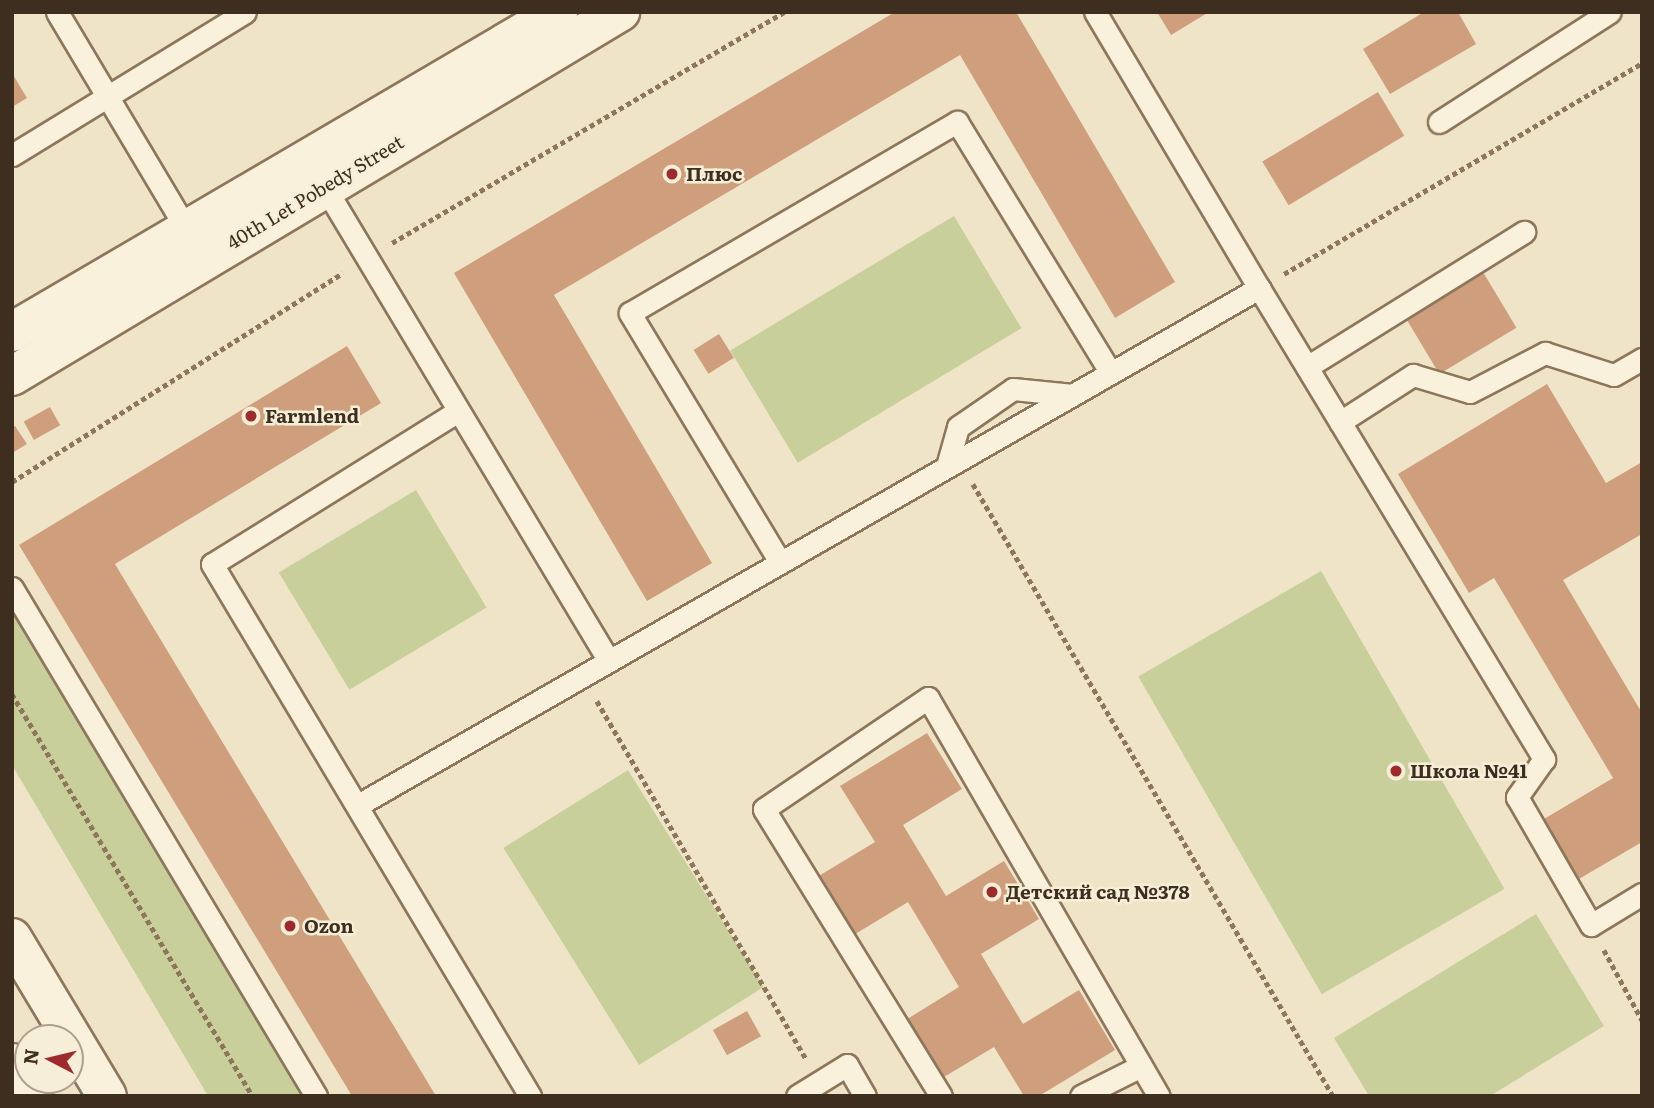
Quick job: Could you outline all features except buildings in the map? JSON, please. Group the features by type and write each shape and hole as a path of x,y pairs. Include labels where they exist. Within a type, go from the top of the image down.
{"street":[{"name":"40th Let Pobedy Street","path":"12,376 558,12"},
{"name":"40th Let Pobedy Street","path":"12,332 187,230 316,172 620,12"},
{"path":"12,938 107,1096"},
{"path":"12,1063 33,1096"}],"lane":[{"path":"57,12 187,230"},
{"path":"12,155 245,12"},
{"path":"1095,12 1544,759 1517,797 1591,925 1642,894"},
{"path":"1440,122 1610,12"},
{"path":"780,562 630,313 957,122 1111,373"},
{"path":"316,172 455,413 609,661"},
{"path":"1307,368 1524,232"},
{"path":"358,805 1259,288"},
{"path":"1340,422 1413,375 1470,393 1545,353 1614,375 1642,359"},
{"path":"953,464 958,427 1013,389 1073,395"},
{"path":"455,413 212,564 530,1096"},
{"path":"12,587 316,1096"},
{"path":"941,1096 764,809 928,698 1159,1096"},
{"path":"797,1096 847,1065 865,1096"},
{"path":"1081,1096 1141,1066"}],"path":[{"path":"1259,288 1642,63"},
{"path":"953,464 1333,1096"},
{"path":"582,676 820,1082"},
{"path":"12,694 253,1096"},
{"path":"1591,925 1642,1020"}],"green space":[{"path":"954,216 1021,328 798,463 730,350"},
{"path":"416,490 487,607 349,690 279,572"},
{"path":"1321,571 1505,889 1322,994 1138,677"},
{"path":"12,603 304,1096 208,1096 12,765"},
{"path":"628,770 764,987 639,1065 503,848"},
{"path":"1536,914 1604,1026 1490,1096 1369,1096 1334,1038"}],"place":[{"name":"Плюс","path":"672,174"},
{"name":"Farmlend","path":"251,416"},
{"name":"Школа №41","path":"1396,771"},
{"name":"Детский сад №378","path":"992,892"},
{"name":"Ozon","path":"290,926"}]}
